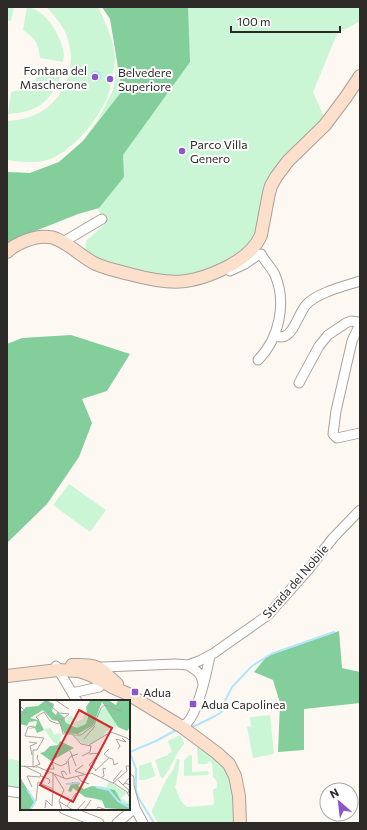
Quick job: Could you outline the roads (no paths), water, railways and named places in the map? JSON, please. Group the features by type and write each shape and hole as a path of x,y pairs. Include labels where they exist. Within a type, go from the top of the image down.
{"street":[{"path":"7,252 12,247 27,241 43,237 56,238 96,264 158,281 187,281 209,275 234,264 254,247 261,235 267,200 271,186 276,177 288,161 325,125 360,76"},
{"path":"62,242 102,220"},
{"path":"209,275 222,274 232,271 261,254 274,274 277,280 280,297 280,312 276,332 264,354 258,360"},
{"path":"274,335 278,338 286,336 291,331 303,308 312,299 320,294 360,281"},
{"path":"299,382 319,346 328,335 346,323 351,321 358,322 360,324 352,341 340,399 336,411 333,434 337,438 360,433"},
{"name":"Strada del Nobile","path":"93,671 176,664 188,665 210,656 268,615 308,570 333,538 360,510"},
{"path":"184,728 195,710 208,669 210,656"},
{"path":"188,665 199,672 202,678 203,687"},
{"path":"7,676 56,667"},
{"path":"56,667 75,697 99,687 104,682"},
{"path":"7,670 56,667 79,671 93,671 184,728 217,752 229,764 235,776 240,796 240,823"},
{"path":"93,671 104,682 128,694"},
{"path":"130,790 135,808 143,823"},
{"path":"7,791 20,793"},
{"path":"117,823 135,808"},
{"path":"66,810 99,823"}],"water":[{"name":"Fontana del Mascherone","path":"96,70 100,72 102,76 100,80 96,82 92,80 90,76 92,72"}],"waterway":[{"path":"72,71 83,74"},
{"path":"190,727 220,713 223,710 224,703 232,687 252,666 271,654 334,632"},
{"path":"130,752 156,741 178,729"},
{"path":"130,753 136,769 136,791 138,797 154,823"}],"place":[{"name":"Fontana del Mascherone","path":"95,77"},
{"name":"Belvedere Superiore","path":"110,79"},
{"name":"Parco Villa Genero","path":"182,151"},
{"name":"Adua","path":"135,692"},
{"name":"Adua Capolinea","path":"193,704"}]}
